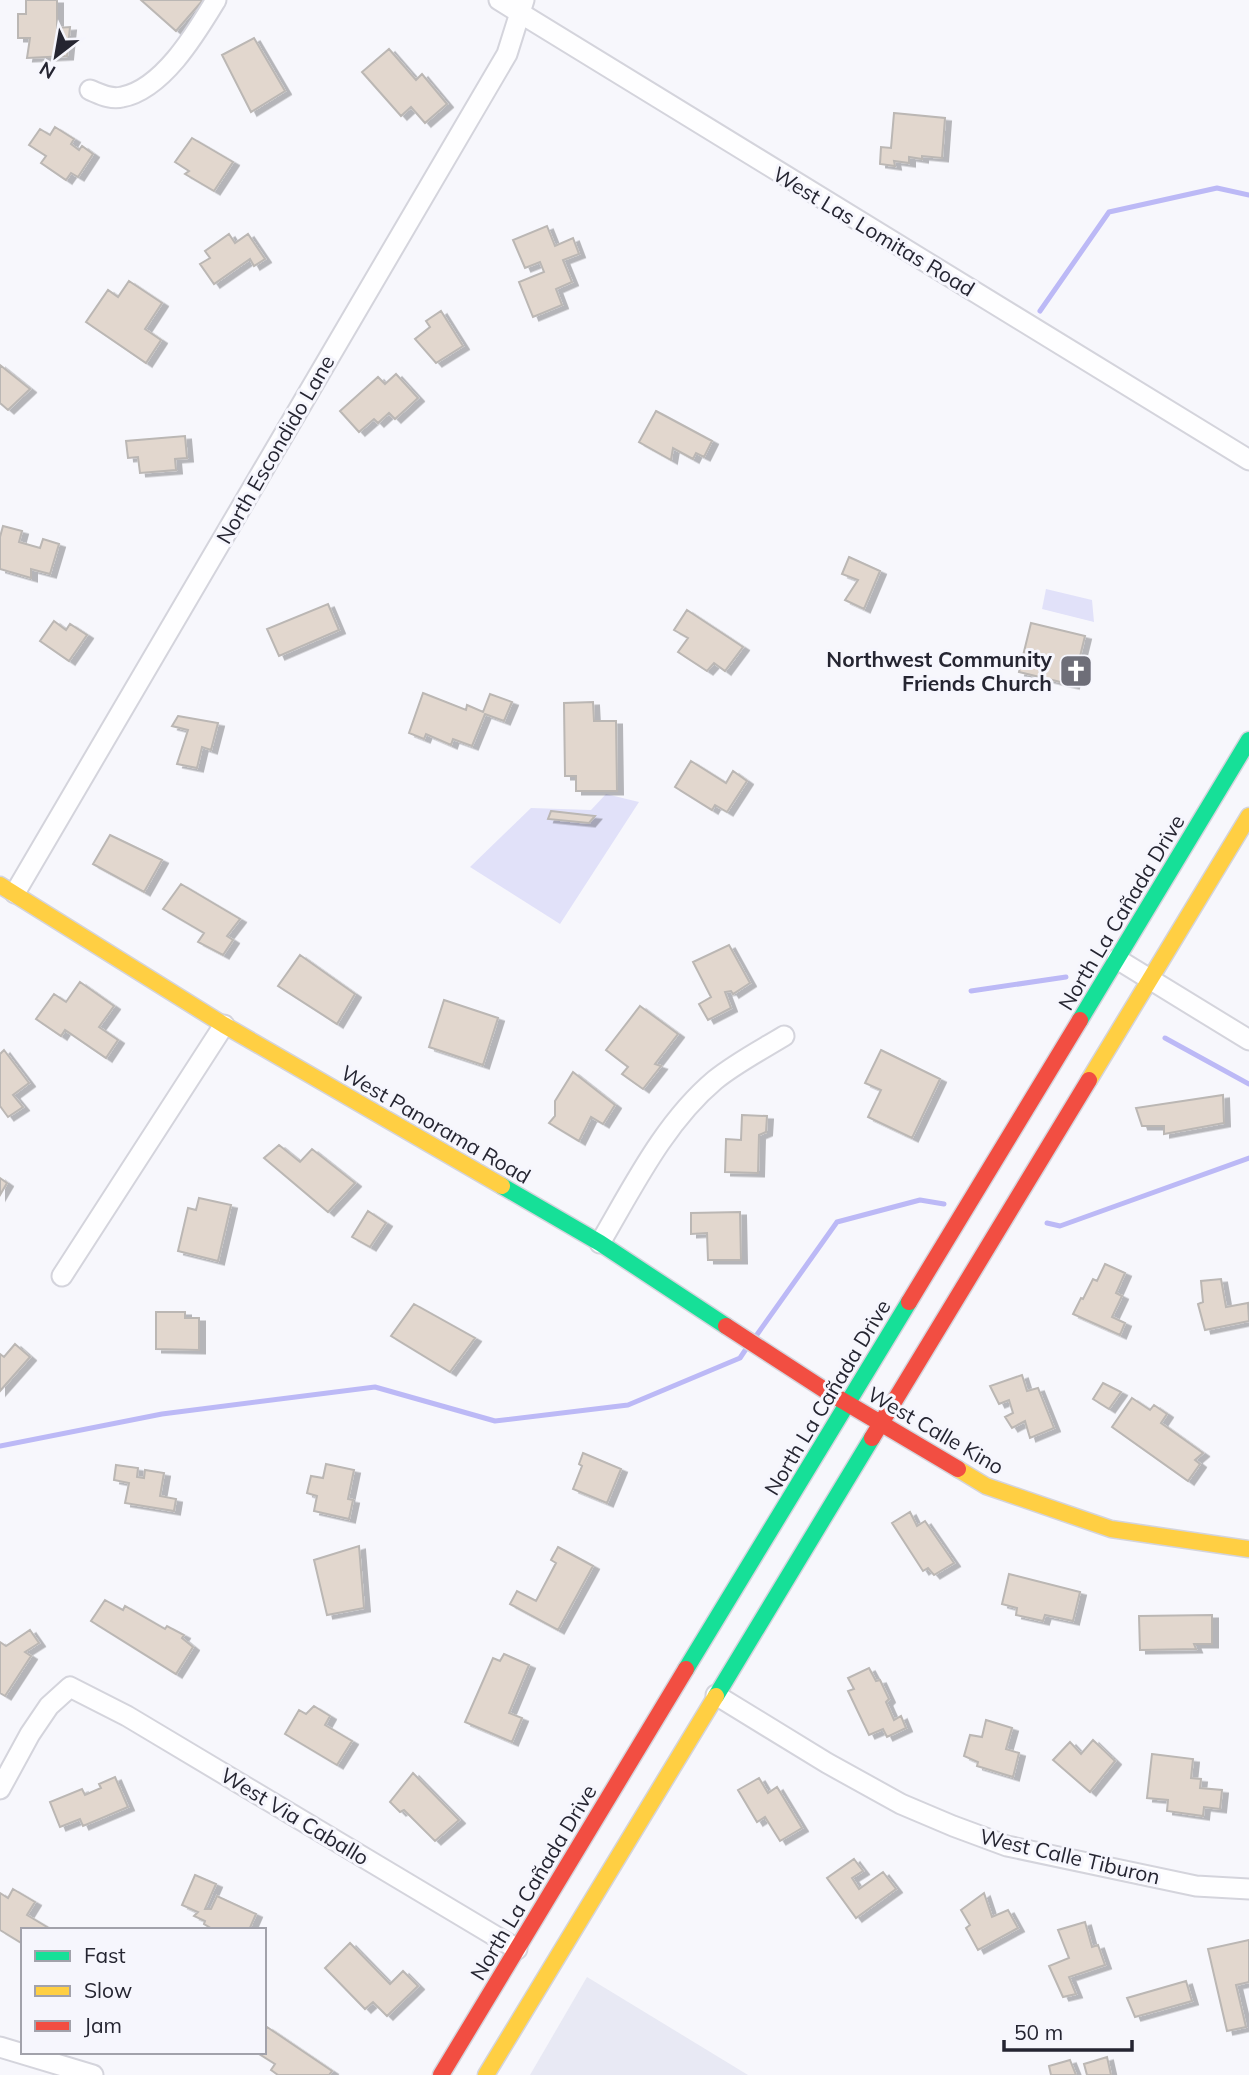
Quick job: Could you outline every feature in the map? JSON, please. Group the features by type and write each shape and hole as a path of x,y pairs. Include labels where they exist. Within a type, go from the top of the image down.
{"main road":[{"name":"North La Cañada Drive","path":"441,2075 1249,740"},
{"path":"486,2075 1249,816"},
{"name":"West Panorama Road","path":"7,889 224,1025 600,1243 847,1404"},
{"name":"West Calle Kino","path":"847,1404 986,1486 1098,1525 1165,1538 1249,1549"}],"street":[{"path":"90,90 103,96 120,98 142,89 188,46 216,0"},
{"name":"West Las Lomitas Road","path":"499,0 522,6 1249,460"},
{"name":"North Escondido Lane","path":"7,889 507,54 522,6"},
{"path":"1117,959 1249,1040"},
{"path":"62,1276 224,1025"},
{"path":"600,1243 655,1149 685,1110 716,1080 783,1036"},
{"name":"West Via Caballo","path":"0,1789 30,1734 49,1706 70,1687 127,1716 517,1948"},
{"name":"West Calle Tiburon","path":"716,1695 827,1763 901,1804 1007,1846 1183,1883 1249,1889"},
{"path":"0,2047 21,2053"},
{"path":"23,2054 93,2075"}],"shaded area":[{"path":"1046,589 1092,600 1094,622 1042,609"},
{"path":"606,794 639,802 560,924 470,867 531,808 591,810"},
{"path":"587,1977 748,2075 530,2075"}],"building":[{"path":"26,0 57,0 57,28 70,27 67,56 27,58 30,38 18,38 18,14 26,14"},
{"path":"141,0 203,0 176,31"},
{"path":"254,38 285,91 251,112 222,55"},
{"path":"389,49 416,80 422,74 447,104 425,123 411,107 401,116 362,72"},
{"path":"894,113 945,118 942,158 909,157 909,163 894,161 895,166 880,164 881,147 891,148"},
{"path":"55,127 74,139 71,144 79,150 82,146 93,154 78,177 71,173 66,180 41,163 46,156 29,145 40,129 50,135"},
{"path":"192,138 233,162 214,191 185,174 189,171 175,162"},
{"path":"547,226 555,246 573,238 579,254 563,260 572,282 556,289 562,305 533,317 519,282 544,272 540,262 525,268 513,240"},
{"path":"229,234 235,243 248,234 265,259 254,266 250,259 214,284 200,264 210,258 205,251"},
{"path":"129,281 162,303 145,329 161,340 146,363 86,322 108,290 118,297"},
{"path":"441,311 463,346 436,363 415,339 430,327 426,321"},
{"path":"0,365 30,389 8,410 0,403"},
{"path":"396,374 418,398 395,419 389,413 378,423 374,419 359,432 340,411 378,377 385,384"},
{"path":"656,411 712,441 704,457 696,453 693,459 673,448 671,460 639,442"},
{"path":"185,436 187,458 175,459 176,470 140,473 138,457 128,458 126,441"},
{"path":"3,526 22,531 19,542 40,548 43,539 59,544 50,574 31,569 31,578 0,569 0,537"},
{"path":"849,557 880,571 864,609 845,600 858,580 842,574"},
{"path":"328,604 339,630 279,656 267,629"},
{"path":"687,610 743,647 725,671 714,663 707,671 678,652 688,638 674,630"},
{"path":"54,621 66,630 70,624 87,635 69,661 40,641"},
{"path":"1031,623 1085,636 1073,685 1019,672"},
{"path":"423,693 466,710 467,705 483,712 490,694 512,702 504,721 485,714 472,746 453,739 451,745 426,734 424,739 409,733"},
{"path":"593,702 594,721 616,721 617,791 576,791 576,776 565,776 564,703"},
{"path":"178,716 218,723 211,750 202,747 197,768 177,764 188,730 172,726"},
{"path":"691,761 726,783 733,771 747,781 727,812 715,805 712,810 675,787"},
{"path":"551,811 595,816 589,823 548,819"},
{"path":"110,835 162,860 144,892 93,864"},
{"path":"181,884 240,919 227,936 233,940 223,955 198,942 204,933 163,909"},
{"path":"729,945 750,983 733,994 731,991 725,992 731,1008 708,1020 699,1004 711,997 693,962"},
{"path":"300,955 355,994 337,1024 278,986"},
{"path":"80,982 114,1006 99,1027 118,1040 106,1058 65,1030 61,1036 36,1019 54,994 66,1002"},
{"path":"444,1000 498,1018 483,1065 429,1047"},
{"path":"640,1006 678,1034 655,1064 661,1066 643,1089 622,1074 628,1067 606,1050"},
{"path":"4,1050 29,1083 13,1095 23,1107 8,1117 0,1106 0,1054"},
{"path":"881,1050 940,1079 912,1138 868,1117 881,1090 865,1083"},
{"path":"573,1072 615,1105 603,1124 591,1117 579,1141 549,1123 555,1116 555,1101"},
{"path":"1223,1095 1224,1123 1164,1134 1164,1126 1142,1126 1136,1108"},
{"path":"742,1115 767,1116 766,1132 759,1135 758,1173 725,1172 726,1139 741,1140"},
{"path":"279,1145 300,1162 312,1149 355,1183 328,1212 264,1158"},
{"path":"0,1178 7,1183 0,1195"},
{"path":"199,1198 231,1205 218,1261 178,1251 188,1208 196,1210"},
{"path":"368,1211 386,1223 370,1247 352,1237"},
{"path":"740,1212 741,1260 708,1260 707,1233 691,1234 691,1213"},
{"path":"1105,1264 1125,1273 1116,1293 1122,1296 1112,1317 1125,1323 1120,1335 1073,1314 1093,1279 1097,1281"},
{"path":"1221,1279 1226,1307 1248,1303 1249,1321 1205,1330 1198,1304 1203,1302 1201,1281"},
{"path":"414,1304 475,1338 450,1372 391,1336"},
{"path":"156,1312 185,1312 185,1318 199,1318 199,1350 156,1349"},
{"path":"15,1344 30,1357 0,1391 0,1354 4,1357"},
{"path":"1022,1375 1027,1391 1038,1388 1054,1428 1030,1438 1025,1421 1012,1428 1005,1417 1013,1413 1009,1400 999,1404 990,1386"},
{"path":"1103,1383 1121,1392 1109,1409 1093,1399"},
{"path":"1132,1398 1150,1410 1154,1405 1167,1414 1161,1423 1203,1453 1195,1460 1200,1464 1188,1481 1112,1427"},
{"path":"583,1453 621,1469 607,1503 573,1489 582,1466 579,1464"},
{"path":"326,1464 354,1470 348,1499 353,1500 349,1519 314,1511 317,1496 307,1493 311,1476 323,1478"},
{"path":"116,1465 138,1468 137,1477 144,1478 145,1470 164,1473 160,1496 176,1499 174,1511 125,1503 129,1483 114,1480"},
{"path":"910,1512 917,1526 925,1521 954,1563 934,1575 928,1568 923,1571 892,1523"},
{"path":"359,1546 364,1608 327,1615 314,1560"},
{"path":"558,1547 593,1566 558,1630 510,1604 517,1591 536,1601 556,1563 551,1560"},
{"path":"1009,1574 1080,1592 1073,1621 1045,1615 1043,1621 1016,1615 1017,1608 1002,1604"},
{"path":"105,1600 123,1610 125,1606 165,1629 167,1626 184,1635 182,1638 193,1647 176,1674 91,1621"},
{"path":"1212,1615 1212,1644 1194,1644 1196,1649 1140,1650 1139,1616"},
{"path":"30,1630 39,1643 25,1652 31,1656 5,1696 0,1693 0,1642 6,1646"},
{"path":"504,1654 529,1665 509,1713 522,1718 512,1742 465,1722 493,1658 500,1661"},
{"path":"869,1668 876,1681 880,1680 889,1699 886,1702 894,1720 901,1716 906,1728 887,1737 883,1729 869,1735 848,1691 854,1689 848,1678"},
{"path":"314,1706 330,1716 325,1725 352,1741 337,1765 285,1734 299,1710 306,1714"},
{"path":"986,1720 1012,1728 1006,1749 1019,1753 1013,1777 977,1766 978,1762 964,1756 970,1735 982,1737"},
{"path":"1093,1740 1115,1761 1090,1792 1053,1760 1070,1742 1081,1754"},
{"path":"1152,1754 1193,1759 1191,1778 1201,1779 1200,1788 1222,1790 1220,1809 1204,1807 1203,1816 1167,1811 1168,1800 1147,1798"},
{"path":"413,1773 459,1820 435,1841 404,1810 400,1812 390,1802"},
{"path":"115,1777 128,1807 83,1826 80,1819 60,1827 50,1802 82,1789 85,1795 101,1788 99,1784"},
{"path":"759,1778 768,1793 777,1787 802,1828 780,1841 765,1817 757,1822 738,1790"},
{"path":"854,1859 863,1871 852,1878 859,1889 883,1872 896,1889 856,1918 827,1878"},
{"path":"195,1875 216,1884 205,1909 211,1909 217,1896 256,1914 250,1928 211,1928 204,1924 205,1921 194,1916 198,1912 182,1905"},
{"path":"13,1889 35,1902 27,1915 49,1928 21,1928 21,1943 0,1930 0,1893 8,1898"},
{"path":"984,1893 992,1917 1008,1910 1018,1928 978,1950 966,1928 970,1925 961,1910"},
{"path":"1085,1922 1092,1947 1098,1945 1105,1965 1069,1977 1076,1994 1063,1997 1049,1966 1069,1958 1058,1930"},
{"path":"1249,1940 1249,1982 1236,1985 1246,2027 1227,2031 1208,1949"},
{"path":"350,1943 390,1984 403,1971 418,1986 387,2016 373,2002 365,2009 325,1968"},
{"path":"1186,1981 1192,2001 1135,2017 1127,1998"},
{"path":"266,2029 332,2071 329,2075 278,2075 271,2070 275,2064 259,2054 266,2054"},
{"path":"1107,2057 1111,2075 1087,2075 1084,2064"},
{"path":"1070,2060 1076,2075 1051,2075 1049,2066"}],"waterway":[{"path":"1040,311 1109,212 1217,188 1249,195"},
{"path":"971,991 1066,977"},
{"path":"1165,1038 1249,1084"},
{"path":"1047,1223 1060,1226 1249,1158"},
{"path":"756,1336 837,1222 920,1200 944,1204"},
{"path":"0,1446 162,1414 375,1387 495,1421 628,1405 740,1358 746,1349"}],"traffic: fast":[{"path":"1080,1020 1249,740"},
{"path":"502,1186 600,1243 726,1326"},
{"path":"686,1669 909,1302"},
{"path":"716,1696 872,1438"}],"traffic: slow":[{"path":"1089,1080 1249,816"},
{"path":"0,885 224,1025 502,1186"},
{"path":"958,1469 986,1486 1111,1529 1249,1549"},
{"path":"486,2075 716,1696"}],"traffic: jam":[{"path":"909,1302 1080,1020"},
{"path":"872,1438 1089,1080"},
{"path":"726,1326 823,1389 958,1469"},
{"path":"441,2075 686,1669"}],"place":[{"name":"Northwest Community Friends Church","path":"1076,671"}]}
